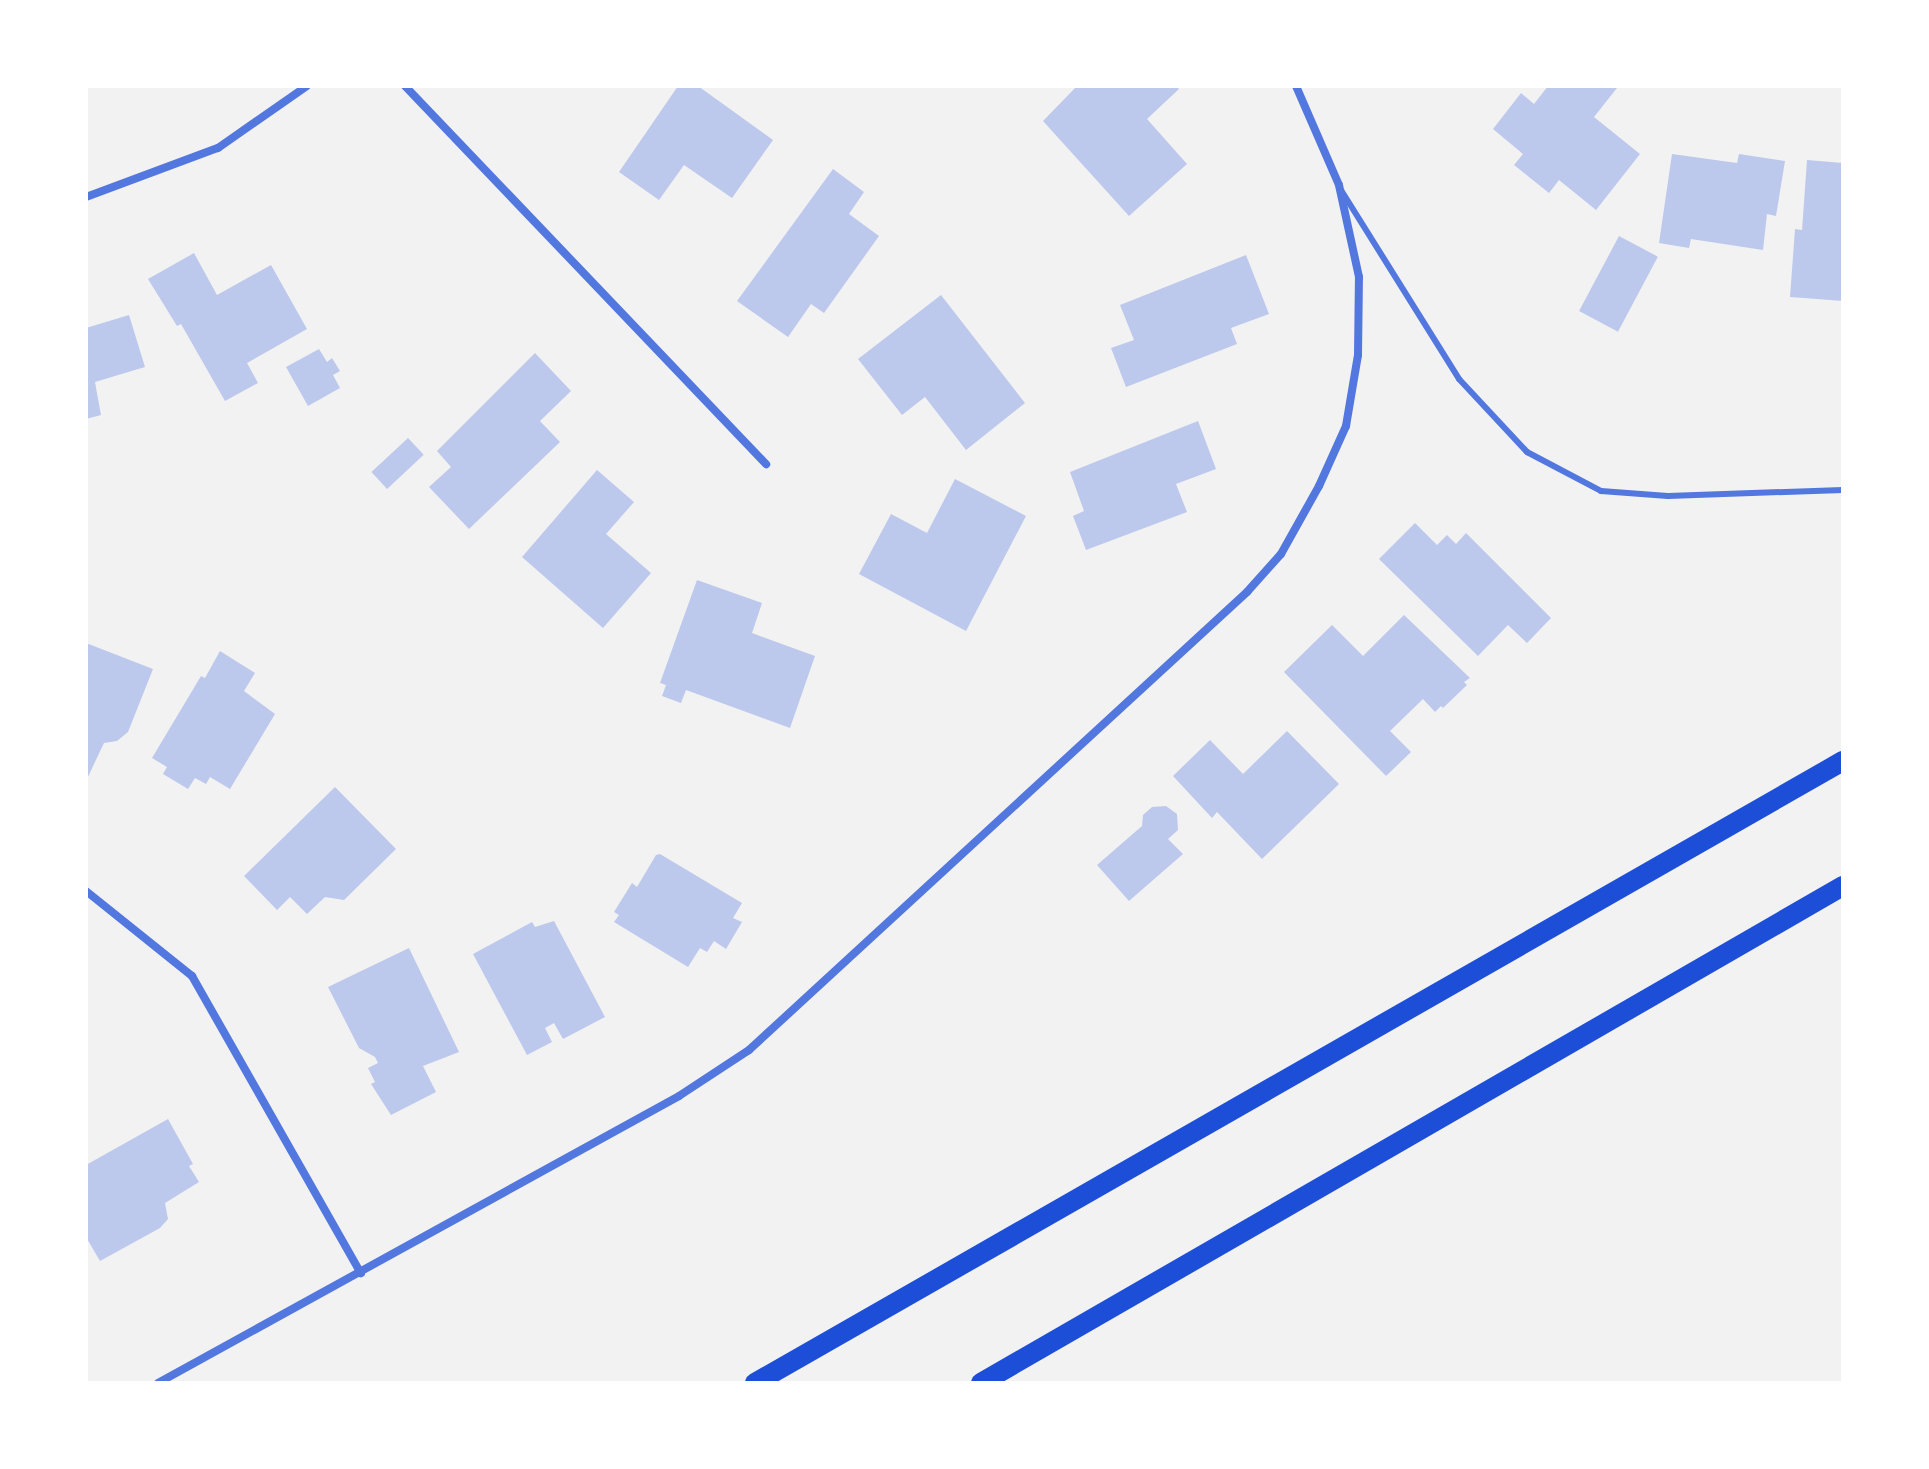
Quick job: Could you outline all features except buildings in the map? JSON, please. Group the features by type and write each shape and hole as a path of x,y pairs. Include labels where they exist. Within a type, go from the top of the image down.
{"main road":[{"path":"755,1383 1843,761"},
{"path":"981,1383 1843,886"}],"street":[{"path":"86,197 218,148 307,86"},
{"path":"405,86 766,464"},
{"path":"158,1383 679,1096 749,1050 1247,592 1281,554 1319,486 1346,426 1358,355 1359,277 1339,185 1296,86"},
{"path":"86,891 192,976 361,1273"}],"lane":[{"path":"1339,185 1459,379 1527,452 1601,491 1668,496 1843,490"}]}
